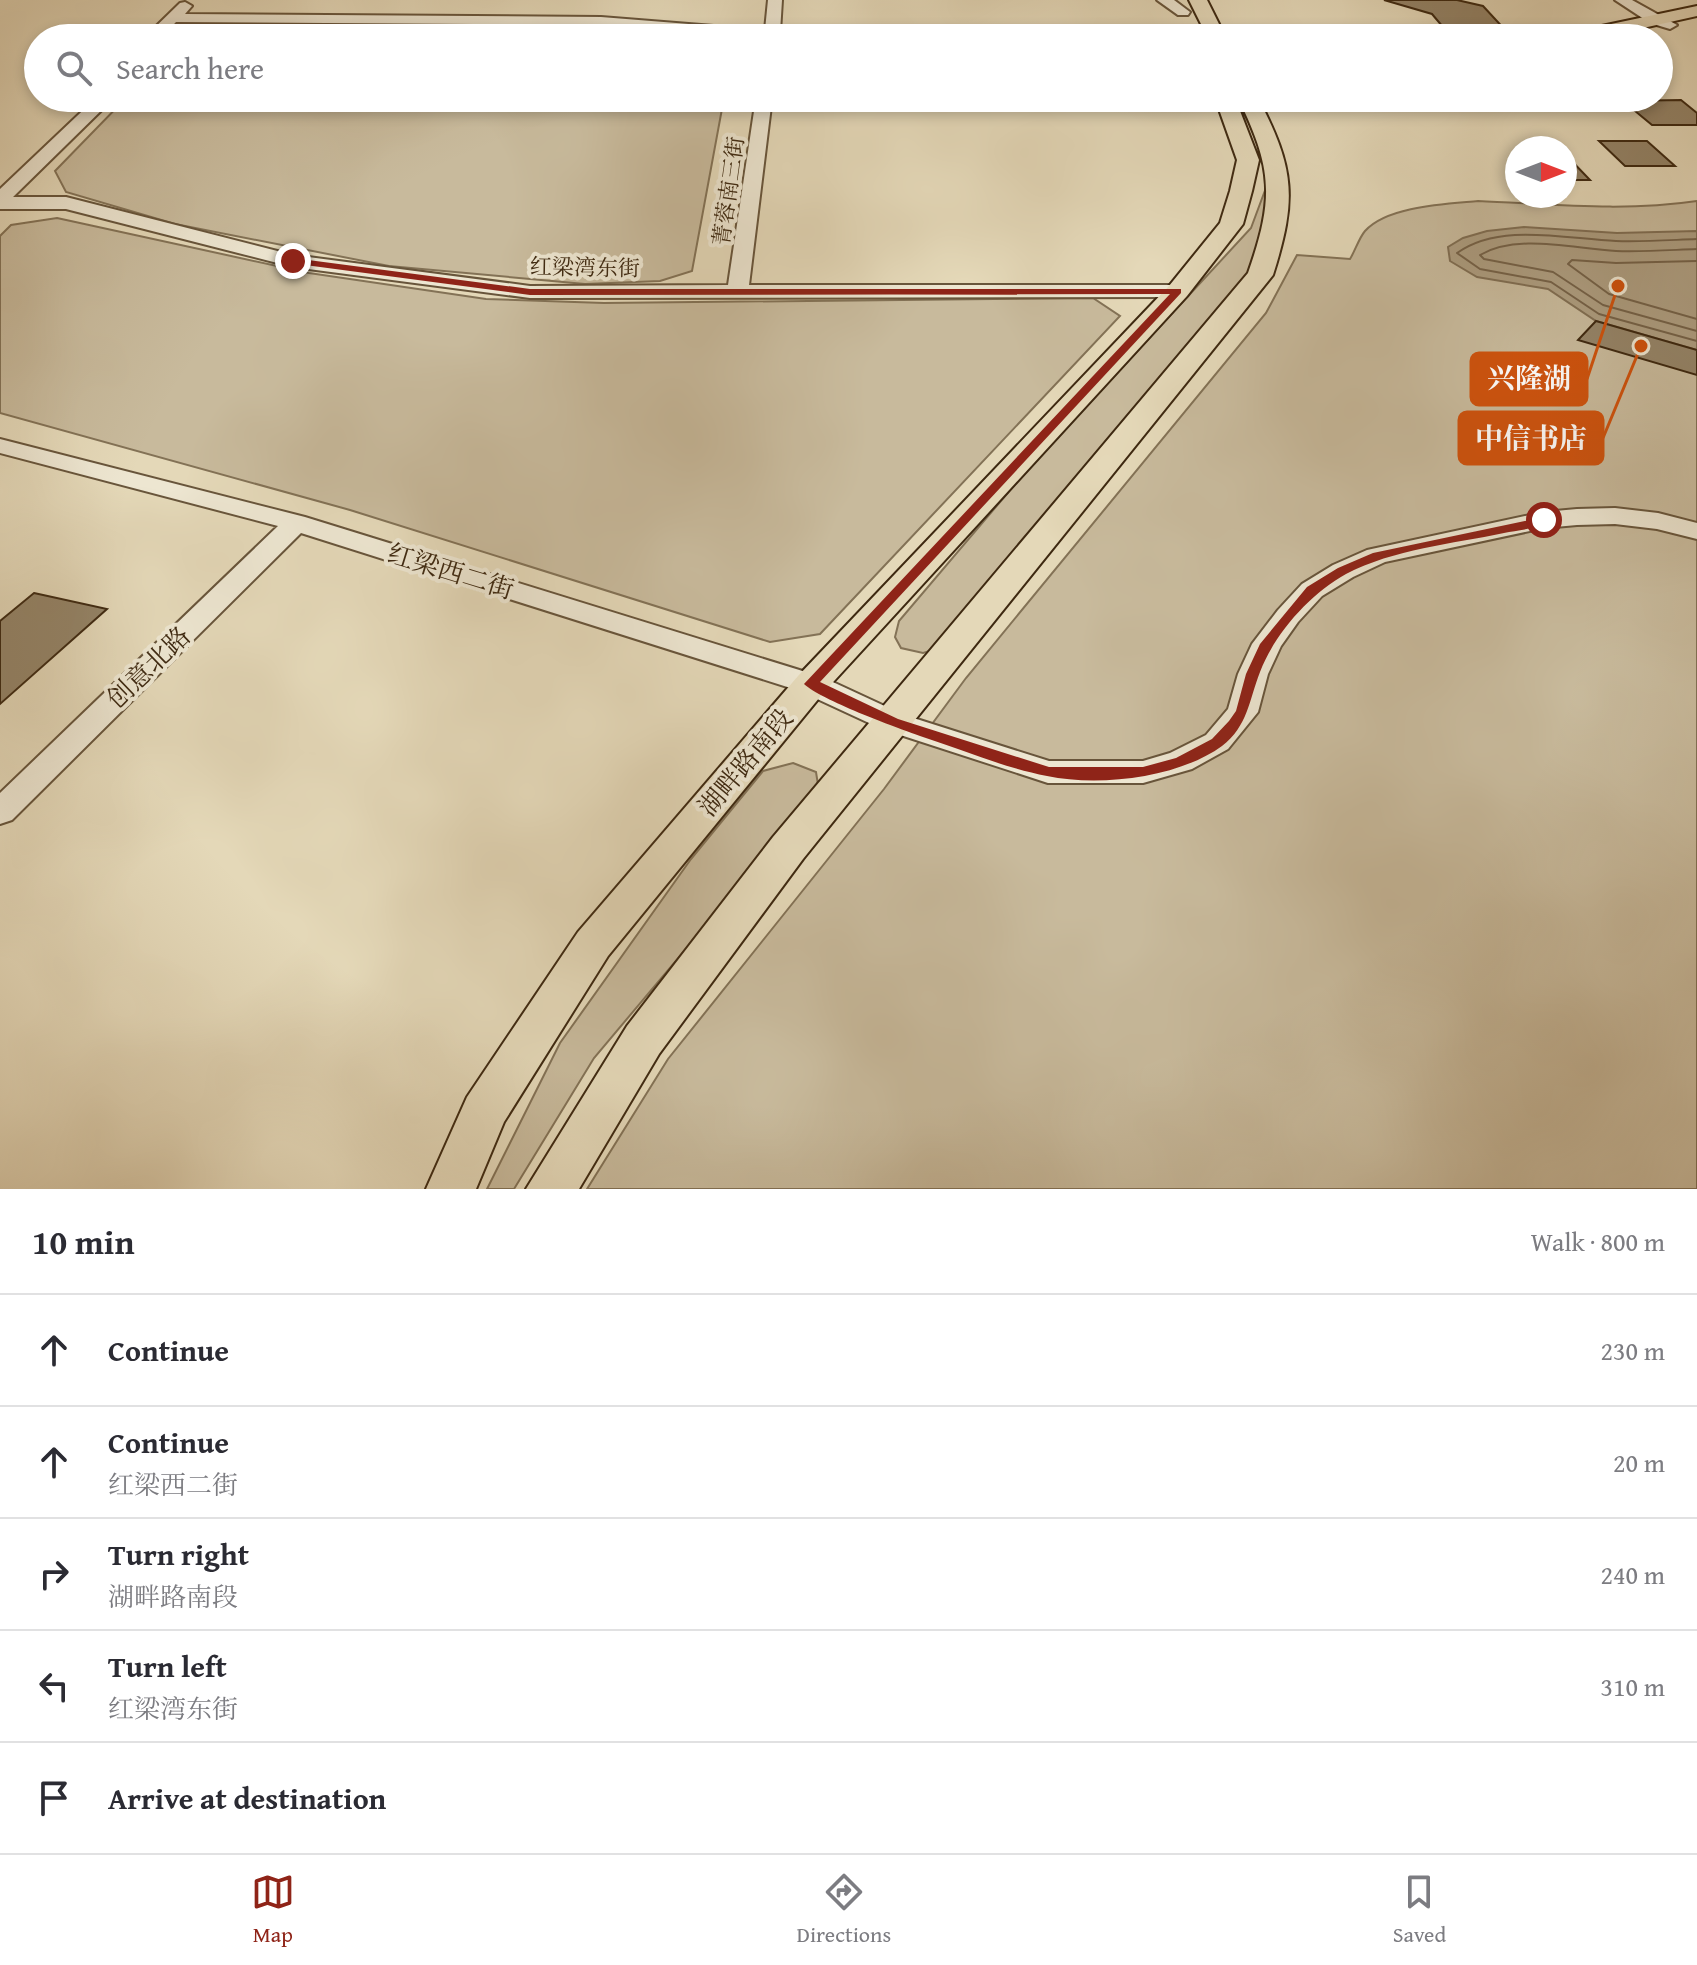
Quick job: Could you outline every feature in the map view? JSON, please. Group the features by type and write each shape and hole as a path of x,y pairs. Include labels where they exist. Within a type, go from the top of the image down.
{"main road":[{"path":"1194,8 1206,24"},
{"path":"1655,24 1697,11"},
{"path":"1651,24 1697,18"},
{"name":"湖畔路南段","path":"451,1189 484,1112 593,944 811,684 1178,291 1231,224 1248,160 1231,112"},
{"path":"551,1189 643,1040 788,848 1260,275 1278,225 1279,177 1271,141 1255,112"}],"street":[{"path":"174,24 191,0"},
{"path":"176,24 209,0"},
{"path":"774,24 775,0"},
{"path":"1164,0 1194,8"},
{"path":"1622,0 1662,22"},
{"path":"417,24 601,21 633,24"},
{"path":"0,179 70,112"},
{"path":"0,201 92,112"},
{"name":"菁蓉南三街","path":"738,291 762,112"},
{"name":"红梁湾东街","path":"0,201 66,203 293,261 530,292 1178,291"},
{"name":"红梁西二街","path":"0,446 296,523 811,684 893,722 1048,772 1143,772 1181,761 1217,742 1243,712 1253,674 1267,644 1288,616 1312,590 1343,571 1377,556 1529,523 1577,517 1615,516 1658,521 1697,531"},
{"name":"创意北路","path":"0,812 296,523"}],"shaded area":[{"path":"112,112 721,112 692,271 660,281 585,284 389,266 175,224 66,192 55,171"},
{"path":"1267,185 1274,186 1253,269 940,648 923,653 901,648 895,637 899,621 1023,475 1251,228"},
{"path":"1478,201 1505,202 1505,208 1577,208 1697,201 1697,1189 587,1189 668,1059 884,789 966,678 1266,313 1297,255 1350,259 1365,231 1375,223 1402,211"},
{"path":"57,218 309,273 486,299 604,303 1093,298 1120,316 820,634 770,642 350,510 0,413 0,236 11,225"},
{"path":"793,763 816,772 819,791 594,1058 514,1189 487,1189 560,1043 691,859 763,771"}],"water":[{"path":"1524,227 1617,233 1697,231 1697,350 1596,321 1548,289 1477,277 1450,261 1448,247 1463,238 1487,231"}],"building":[{"path":"1384,0 1457,0 1483,6 1500,24 1440,24 1432,14"},
{"path":"1673,100 1681,100 1697,113 1697,125 1652,125 1636,112 1673,112"},
{"path":"1599,141 1647,141 1675,166 1625,166"},
{"path":"1577,166 1590,180 1577,180"},
{"path":"1596,321 1697,350 1697,375 1578,340"},
{"path":"34,593 107,609 0,704 0,621"}],"place":[{"name":"兴隆湖","path":"1618,286"},
{"name":"中信书店","path":"1641,346"}],"route":[{"path":"293,261 530,292 1178,291 811,684 893,722 1048,772 1143,772 1181,761 1217,742 1234,725 1243,712 1253,674 1267,644 1312,590 1343,571 1377,556 1544,520"}]}
